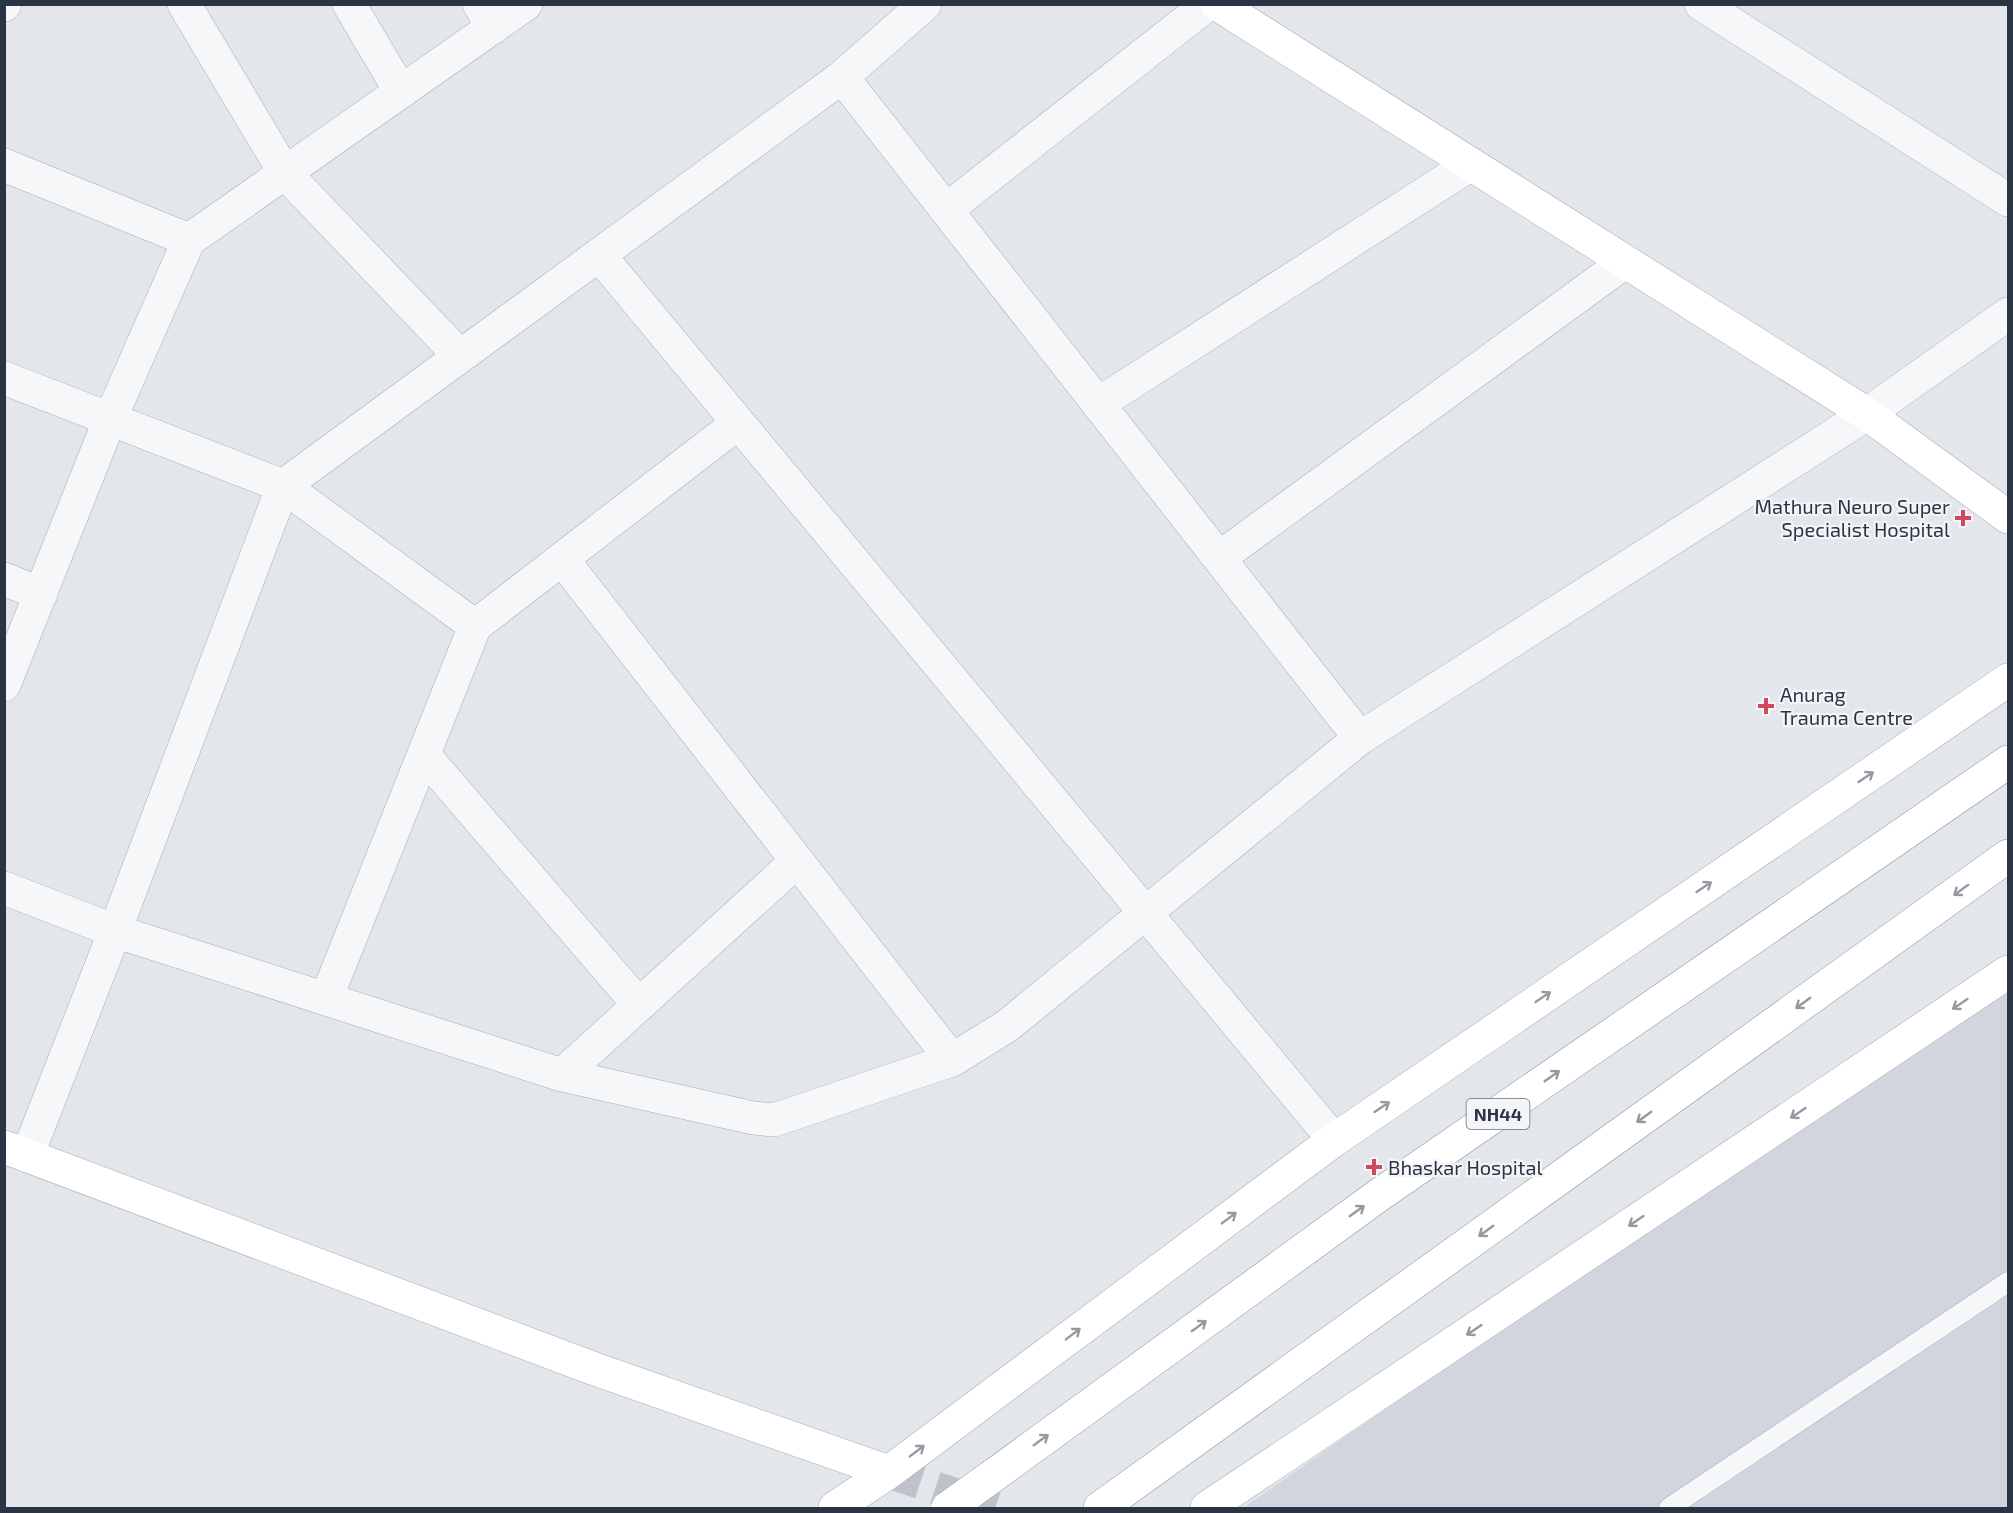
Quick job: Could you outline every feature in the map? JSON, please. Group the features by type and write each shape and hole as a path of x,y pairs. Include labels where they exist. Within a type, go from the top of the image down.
{"main road":[{"path":"1218,4 1867,414 2008,517"},
{"path":"835,1509 889,1472 1334,1140 2008,680"},
{"name":"NH44","path":"948,1509 1379,1196 2008,762"},
{"path":"1100,1509 2008,855"},
{"path":"1207,1509 2008,972"},
{"path":"16,1151 592,1368 889,1472"}],"street":[{"path":"184,4 285,173 460,356"},
{"path":"349,4 401,92"},
{"path":"4,686 110,419 189,240 401,92 486,16 526,4"},
{"path":"16,1151 115,931 283,486 842,77 925,4"},
{"path":"946,210 1208,4"},
{"path":"1701,4 2008,200"},
{"path":"842,77 1360,738"},
{"path":"1098,404 1471,164"},
{"path":"4,165 189,240"},
{"path":"599,255 1334,1140"},
{"path":"1219,558 1625,262"},
{"path":"4,888 115,931 562,1075 753,1118 774,1120 952,1060 1008,1026 1360,738 1867,414 2008,314"},
{"path":"4,378 283,486 475,626"},
{"path":"326,999 475,626 738,423"},
{"path":"562,559 952,1060"},
{"path":"4,579 41,594"},
{"path":"424,755 639,1005"},
{"path":"562,1075 797,861"}],"lane":[{"path":"1669,1509 2008,1282"}],"shaded area":[{"path":"2008,976 2008,1508 1243,1508"}],"tunnel":[{"path":"889,1472 995,1508"}],"place":[{"name":"Mathura Neuro Super Specialist Hospital","path":"1963,518"},
{"name":"Anurag Trauma Centre","path":"1766,706"},
{"name":"Bhaskar Hospital","path":"1374,1167"}]}
